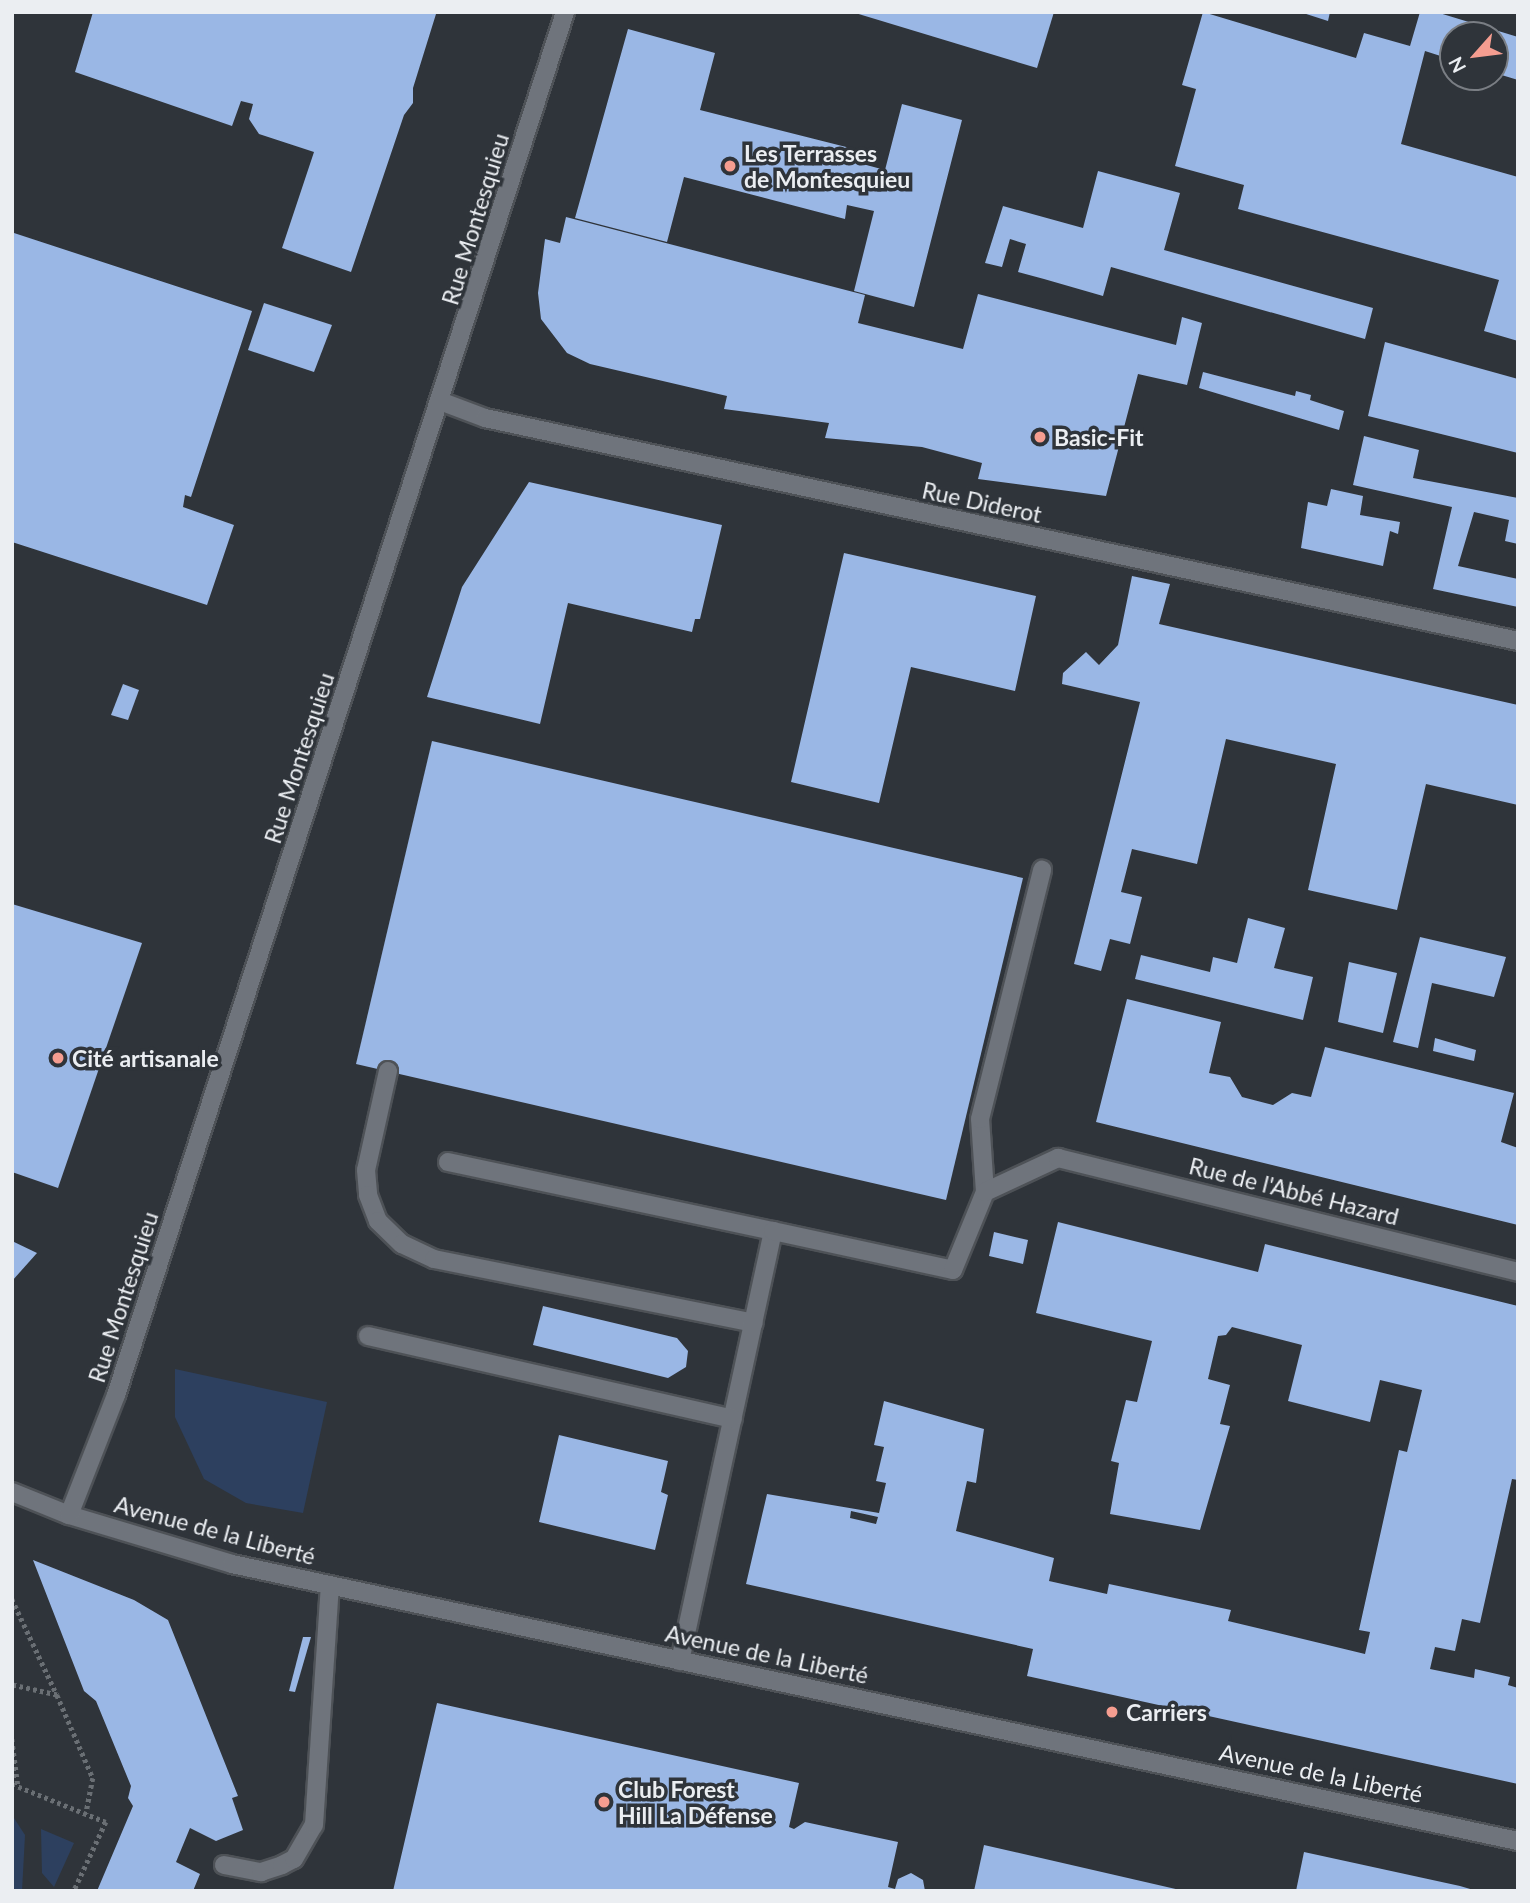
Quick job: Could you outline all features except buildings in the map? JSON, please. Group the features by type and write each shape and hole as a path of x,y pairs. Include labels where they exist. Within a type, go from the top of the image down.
{"street":[{"name":"Rue Montesquieu","path":"69,1515 125,1368 565,12"},
{"name":"Rue Diderot","path":"440,401 512,424 1518,641"},
{"path":"449,1162 953,1270 985,1192 980,1119 1042,870"},
{"path":"388,1071 366,1170 368,1195 378,1221 402,1244 447,1262 754,1323"},
{"name":"Rue de l'Abbé Hazard","path":"985,1192 1058,1158 1518,1272"},
{"path":"680,1661 773,1231"},
{"path":"368,1336 733,1419"},
{"name":"Avenue de la Liberté","path":"12,1492 69,1515 232,1564 1518,1841"},
{"path":"224,1865 261,1872 282,1865 294,1859 314,1825 330,1586"}],"path":[{"path":"12,1599 93,1777 86,1813"},
{"path":"12,1685 57,1695"},
{"path":"12,1739 15,1785 106,1822 74,1891"}],"shaded area":[{"path":"175,1369 327,1402 303,1513 246,1503 204,1479 175,1417"},
{"path":"12,1815 25,1835 22,1891 12,1891"},
{"path":"41,1829 74,1843 54,1887 42,1873"}],"place":[{"name":"Les Terrasses de Montesquieu","path":"730,166"},
{"name":"Basic-Fit","path":"1040,437"},
{"name":"Cité artisanale","path":"58,1058"},
{"name":"Carriers","path":"1112,1712"},
{"name":"Club Forest Hill La Défense","path":"604,1802"}]}
